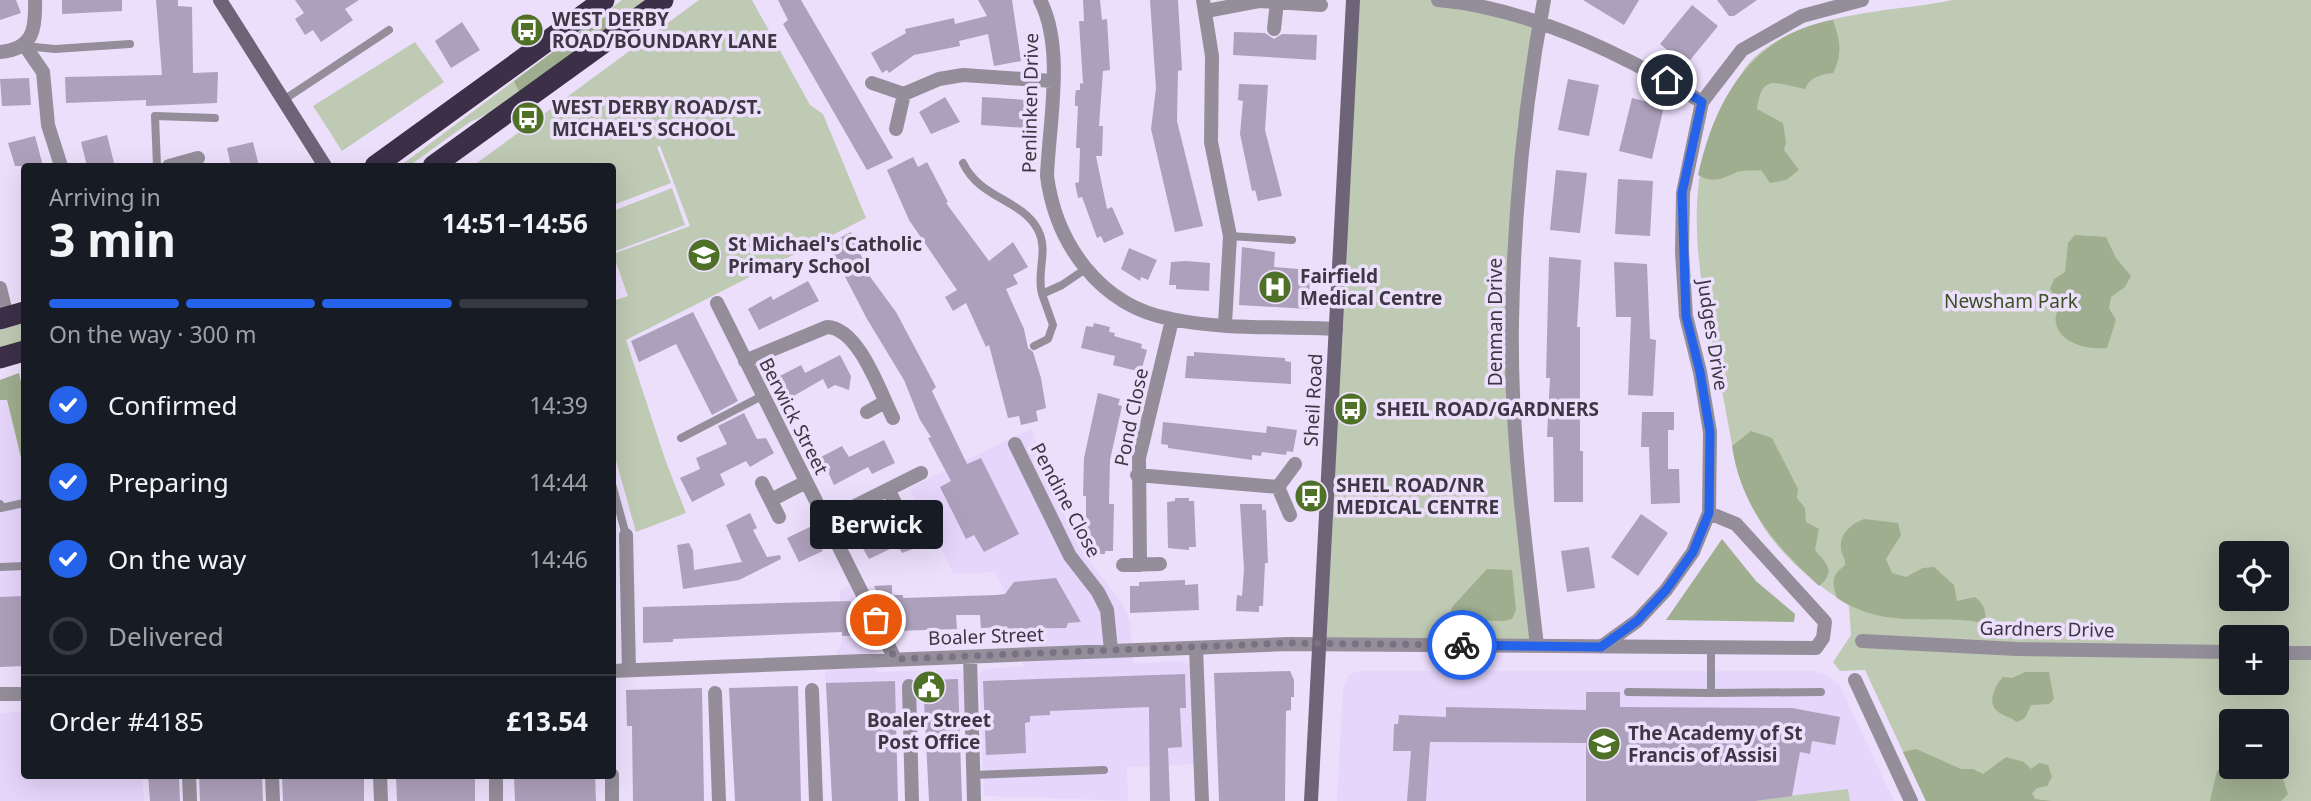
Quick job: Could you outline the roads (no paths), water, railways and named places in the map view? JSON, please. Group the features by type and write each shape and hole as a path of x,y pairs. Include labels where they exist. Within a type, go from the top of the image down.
{"highway":[{"path":"378,163 604,0"},
{"path":"437,163 663,0"},
{"path":"0,358 21,352"}],"main road":[{"path":"219,0 324,163"},
{"name":"Sheil Road","path":"1311,801 1353,0"}],"street":[{"path":"0,52 25,46 34,33 35,0"},
{"name":"Penlinken Drive","path":"1040,0 1051,27 1052,81 1047,176 1049,192 1059,226 1084,270 1133,306 1172,320 1336,329"},
{"path":"1438,0 1500,12 1581,40 1667,80 1702,102"},
{"name":"Denman Drive","path":"1537,646 1519,492 1512,325 1517,216 1529,86 1544,0"},
{"path":"1225,324 1230,236 1211,142 1212,56 1204,6 1259,1 1321,5"},
{"name":"Judges Drive","path":"1601,647 1637,621 1666,590 1693,552 1709,513 1710,432 1700,372 1686,316 1682,252 1682,193 1702,102 1742,50 1801,16 1854,1"},
{"path":"1275,29 1277,2"},
{"path":"25,46 44,72 48,125 60,163"},
{"path":"872,83 904,94 939,79 963,75 1052,81"},
{"path":"896,129 904,94"},
{"path":"180,163 198,158"},
{"path":"0,288 10,316"},
{"name":"Berwick Street","path":"717,303 895,659"},
{"name":"Pond Close","path":"1140,565 1137,475 1172,320"},
{"path":"745,361 827,327 837,328 851,337 893,418"},
{"path":"867,412 885,402"},
{"name":"Pendine Close","path":"1015,444 1070,556 1098,592 1107,610 1111,650"},
{"path":"1278,487 1295,464"},
{"path":"827,520 921,473"},
{"path":"1137,475 1278,487"},
{"path":"771,500 806,482"},
{"path":"762,484 779,517"},
{"path":"1278,487 1290,515"},
{"path":"889,491 903,519"},
{"path":"1318,644 1816,648 1823,638 1825,622 1736,524 1709,513"},
{"path":"626,535 629,670"},
{"path":"1123,565 1160,564"},
{"name":"Gardners Drive","path":"1862,641 2004,648 2219,652"},
{"name":"Boaler Street","path":"616,671 1318,644"},
{"path":"1196,648 1202,801"},
{"path":"2289,653 2311,653"},
{"path":"970,657 974,801"},
{"path":"1855,680 1912,801"},
{"path":"909,686 912,801"},
{"path":"812,690 816,801"},
{"path":"715,693 719,801"},
{"path":"0,694 21,694"},
{"path":"189,779 190,801"},
{"path":"272,779 273,801"},
{"path":"380,779 381,801"},
{"path":"496,779 496,801"},
{"path":"612,779 612,801"}],"lane":[{"path":"285,99 389,30"},
{"path":"25,46 55,49 130,44"},
{"path":"156,163 155,116 215,118"},
{"path":"963,163 981,189 1028,217 1038,228 1043,251 1039,272 1042,294 1053,325 1048,339 1034,346"},
{"path":"1230,236 1292,240"},
{"path":"1042,294 1062,285 1084,270"},
{"path":"681,438 762,396"},
{"path":"616,499 626,535"},
{"path":"0,504 1,508 21,504"},
{"path":"0,567 21,566"},
{"path":"1710,649 1711,692"},
{"path":"1628,692 1821,692"},
{"path":"973,775 1104,771"}],"place":[{"name":"WEST DERBY ROAD/BOUNDARY LANE","path":"527,30"},
{"name":"WEST DERBY ROAD/ST. MICHAEL'S SCHOOL","path":"528,118"},
{"name":"St Michael's Catholic Primary School","path":"704,255"},
{"name":"Fairfield Medical Centre","path":"1275,287"},
{"name":"SHEIL ROAD/GARDNERS","path":"1351,409"},
{"name":"SHEIL ROAD/NR MEDICAL CENTRE","path":"1311,496"},
{"name":"Berwick","path":"876,620"},
{"name":"Boaler Street Post Office","path":"929,687"},
{"name":"The Academy of St Francis of Assisi","path":"1604,744"}],"park label":[{"name":"Newsham Park","path":"2011,301"}]}
